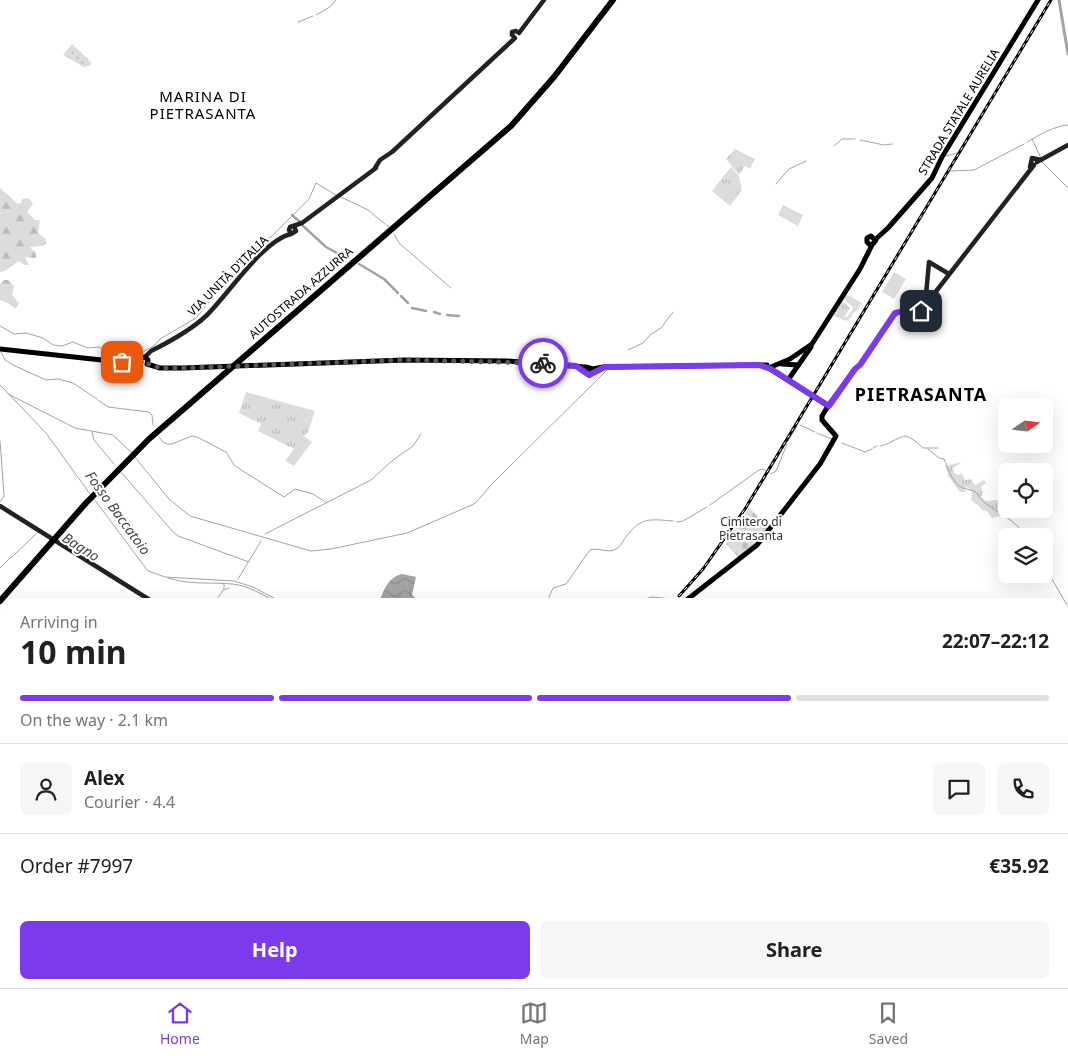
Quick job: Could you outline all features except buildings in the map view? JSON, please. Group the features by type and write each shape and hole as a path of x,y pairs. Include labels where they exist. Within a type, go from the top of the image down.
{"highway":[{"name":"AUTOSTRADA AZZURRA","path":"567,58 609,0"},
{"name":"AUTOSTRADA AZZURRA","path":"1,598 55,535 129,457 497,139 523,114 613,0"}],"main road":[{"name":"VIA UNITÀ D'ITALIA","path":"145,360 155,349 202,319 255,260 290,232 290,227 295,228 302,224 382,162 513,37 518,37 518,32 544,0"},
{"name":"STRADA STATALE AURELIA","path":"145,360 160,368 402,360 507,362 576,366 588,370 605,367 759,365 769,367 782,363 812,344 860,269 872,241 888,228 934,176 944,155 1038,0"},
{"path":"690,598 762,539 820,464 836,435 822,421 822,416 895,313 902,311 920,312 928,297 949,274 1028,170 1036,162 1068,145"},
{"path":"928,297 929,262 949,274"},
{"path":"790,380 812,344"},
{"path":"0,349 125,362 145,360"},
{"path":"782,363 798,365"},
{"path":"769,367 829,405"},
{"path":"0,506 147,598"}],"green space":[{"path":"72,44 91,62 91,65 84,67 63,55"},
{"path":"735,149 755,159 750,169 745,166 739,175 726,159"},
{"path":"731,167 739,176 742,190 730,206 712,191"},
{"path":"0,188 18,204 21,203 22,199 28,198 33,203 27,212 35,220 40,220 38,233 46,239 46,244 30,247 36,253 36,258 25,257 29,265 19,261 5,271 0,272"},
{"path":"783,205 803,215 798,226 778,215"},
{"path":"894,272 906,279 894,299 882,292"},
{"path":"4,280 8,280 14,286 12,295 19,303 16,309 0,300 0,284"},
{"path":"846,294 862,303 859,309 852,314 851,318 846,321 832,315 834,312 838,314 835,311 842,301 850,308 845,316 842,316 847,317 853,309 843,299"},
{"path":"246,392 315,411 308,432 304,436 312,442 294,466 285,461 294,449 258,431 261,424 239,413"},
{"path":"962,462 953,468 954,473 958,475 962,473 965,480 971,479 975,485 984,480 986,483 981,487 983,492 981,497 986,501 997,500 998,517 992,518 987,511 982,510 971,500 972,494 970,489 966,487 965,492 960,492 947,475 945,466"},
{"name":"Cimitero di Pietrasanta","path":"749,507 768,528 756,543 739,558 726,544"}],"water":[{"path":"402,574 416,577 412,595 416,598 381,598 390,581"}],"waterway":[{"path":"316,15 330,7 336,0"},
{"path":"1059,0 1068,54"},
{"path":"298,22 313,16"},
{"path":"1027,142 1052,129 1068,125"},
{"path":"834,146 842,139 855,139"},
{"path":"1032,139 1041,158"},
{"path":"860,140 884,145 892,144"},
{"path":"951,171 974,170 1024,144"},
{"path":"946,156 957,153"},
{"path":"776,184 789,169 806,161"},
{"path":"1042,162 1068,188"},
{"path":"0,326 14,334 26,333 43,338 53,345 62,346 73,342 88,348 99,347 123,357 136,356 155,345 160,339 196,318 214,296 229,282 249,253 273,235 309,199 316,183 336,195"},
{"path":"341,197 368,210 385,224"},
{"path":"292,215 300,222"},
{"path":"302,225 326,247 346,258"},
{"path":"394,234 399,243 451,288"},
{"path":"359,264 384,279 398,293"},
{"path":"401,296 408,303"},
{"path":"412,308 426,311"},
{"path":"434,312 440,314"},
{"path":"628,350 643,343 651,334 661,328 673,312"},
{"path":"447,315 459,316"},
{"path":"1,352 5,360 13,365 46,380 58,379 73,383 97,399"},
{"path":"134,456 169,499 190,516 311,551 331,549 407,533 474,504 607,370"},
{"name":"Fosso Baccatoio","path":"0,385 46,433 90,494"},
{"path":"8,394 75,428 113,435 132,453"},
{"path":"98,400 108,407 149,412 152,415 153,425"},
{"path":"800,425 815,432"},
{"path":"788,441 797,426"},
{"path":"92,432 94,440 114,464"},
{"path":"817,433 832,439"},
{"path":"265,534 371,480 393,460 413,446 421,434"},
{"path":"159,437 167,444 172,444 192,436 197,437 226,452 235,466 284,497 295,489 313,494 327,503"},
{"path":"880,446 906,436 923,448 938,448"},
{"path":"0,441 4,496 0,502"},
{"path":"842,443 865,452 872,449"},
{"path":"771,474 776,471 787,444"},
{"path":"873,448 877,446"},
{"path":"928,449 939,458 944,459 952,477 959,486 975,492 984,502 1019,528"},
{"path":"710,505 759,470 764,469 766,471"},
{"path":"121,472 178,536 249,562"},
{"name":"Fosso Baccatoio","path":"94,499 148,571 165,577 234,581 253,587 274,598"},
{"path":"677,522 683,521 707,507"},
{"path":"549,598 553,588 566,584 590,550 611,551 616,549 636,526 646,521 673,521"},
{"path":"12,557 38,532"},
{"path":"238,579 261,541"},
{"path":"0,568 11,557"},
{"name":"Fosso Baccatoio","path":"168,578 243,586 268,598"},
{"path":"1053,581 1063,598"},
{"path":"218,598 224,589 224,583"},
{"path":"224,590 229,588"},
{"name":"Fosso Baccatoio","path":"648,598 662,598"}],"railway":[{"path":"679,596 703,569 745,509 1051,0"}],"way so far":[{"path":"122,362 141,362 160,368 402,360 543,363"}],"district":[{"name":"MARINA DI PIETRASANTA","path":"203,106"},
{"name":"PIETRASANTA","path":"921,395"}],"route":[{"path":"543,363 576,366 589,375 605,367 759,365 771,369 830,406 895,313 902,311 919,313 921,311"}],"water label":[{"name":"Bagno","path":"81,547"}]}
